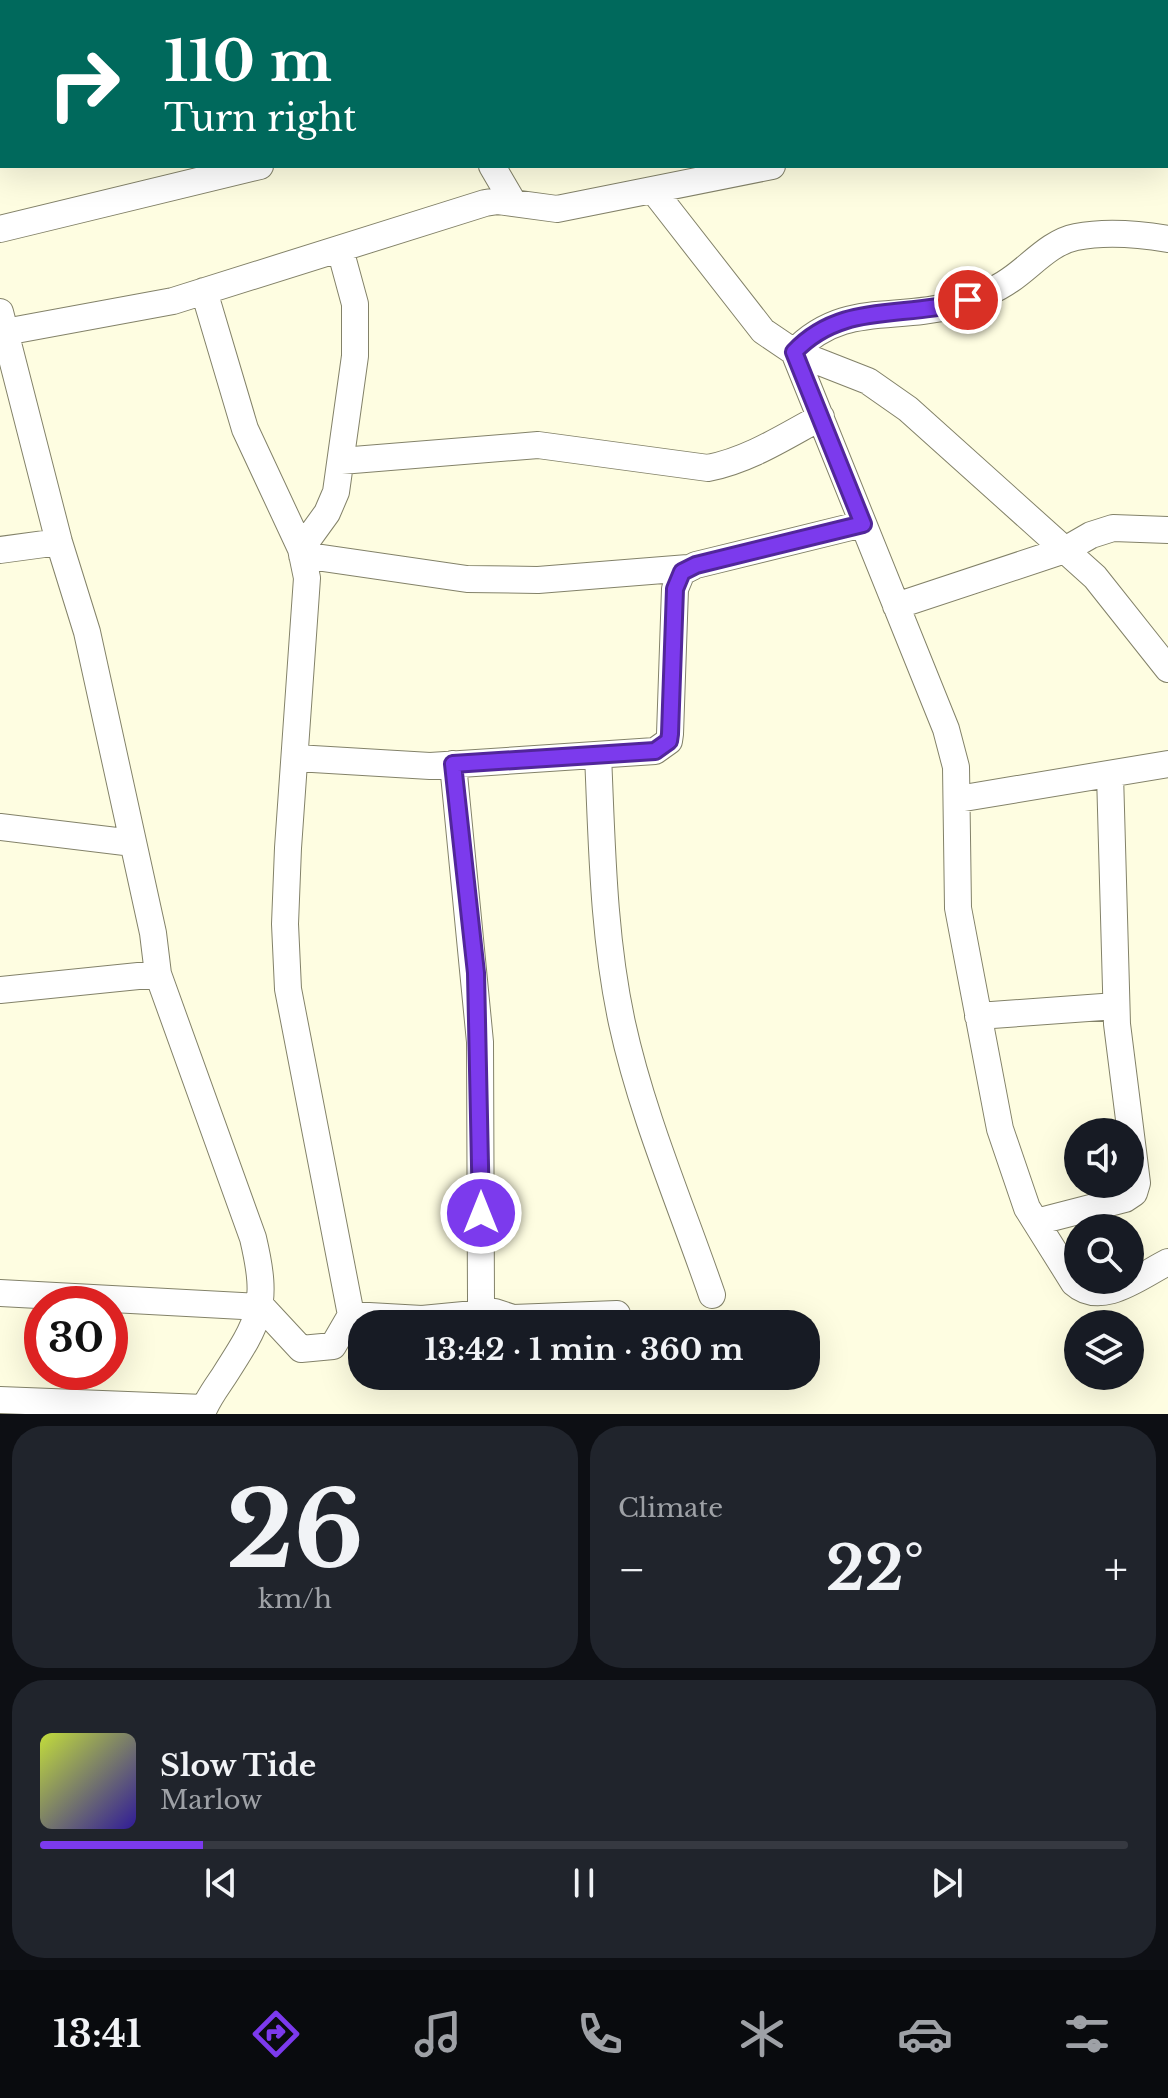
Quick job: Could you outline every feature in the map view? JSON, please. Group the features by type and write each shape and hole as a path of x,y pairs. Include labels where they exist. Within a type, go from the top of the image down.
{"street":[{"path":"0,229 252,168"},
{"path":"493,168 513,202"},
{"path":"0,1400 203,1411 249,1337 262,1307 261,1273 253,1238 158,974 87,632 59,542 2,322 173,301 485,203 513,202 536,209 557,209 762,168"},
{"path":"653,190 763,331 794,352 868,381 908,409 1095,577 1168,669"},
{"path":"794,352 811,335 854,316 940,308 985,294 1009,281 1049,249 1073,237 1103,234 1168,239"},
{"path":"302,552 327,513 341,461 357,329 355,304 340,249"},
{"path":"204,291 245,429 302,552 307,578 285,924 288,989 350,1310"},
{"path":"794,352 946,729 956,767 958,908 1000,1129 1017,1181 1036,1222 1074,1283 1084,1292 1098,1294 1114,1290 1168,1262"},
{"path":"341,461 538,445 708,468 731,464 821,417"},
{"path":"302,552 467,579 538,580 688,568 863,524"},
{"path":"896,606 1065,550 1091,535 1113,528 1168,530"},
{"path":"0,550 59,542"},
{"path":"296,758 453,764 655,751 669,741 675,589 678,577 688,568"},
{"path":"598,755 607,941 622,1024 641,1091 712,1295"},
{"path":"453,764 479,1028 481,1302"},
{"path":"958,799 1168,764"},
{"path":"1036,1222 1125,1199 1134,1193 1137,1174 1116,1006 1110,774"},
{"path":"0,827 133,843"},
{"path":"0,990 158,974"},
{"path":"978,1016 1116,1006"},
{"path":"0,1293 262,1307 301,1349 333,1346 348,1320"}],"route":[{"path":"481,1213 480,1042 476,973 453,764 655,751 664,746 670,734 675,589 682,572 696,565 863,524 794,352 811,335 854,316 917,312 968,300"}]}
